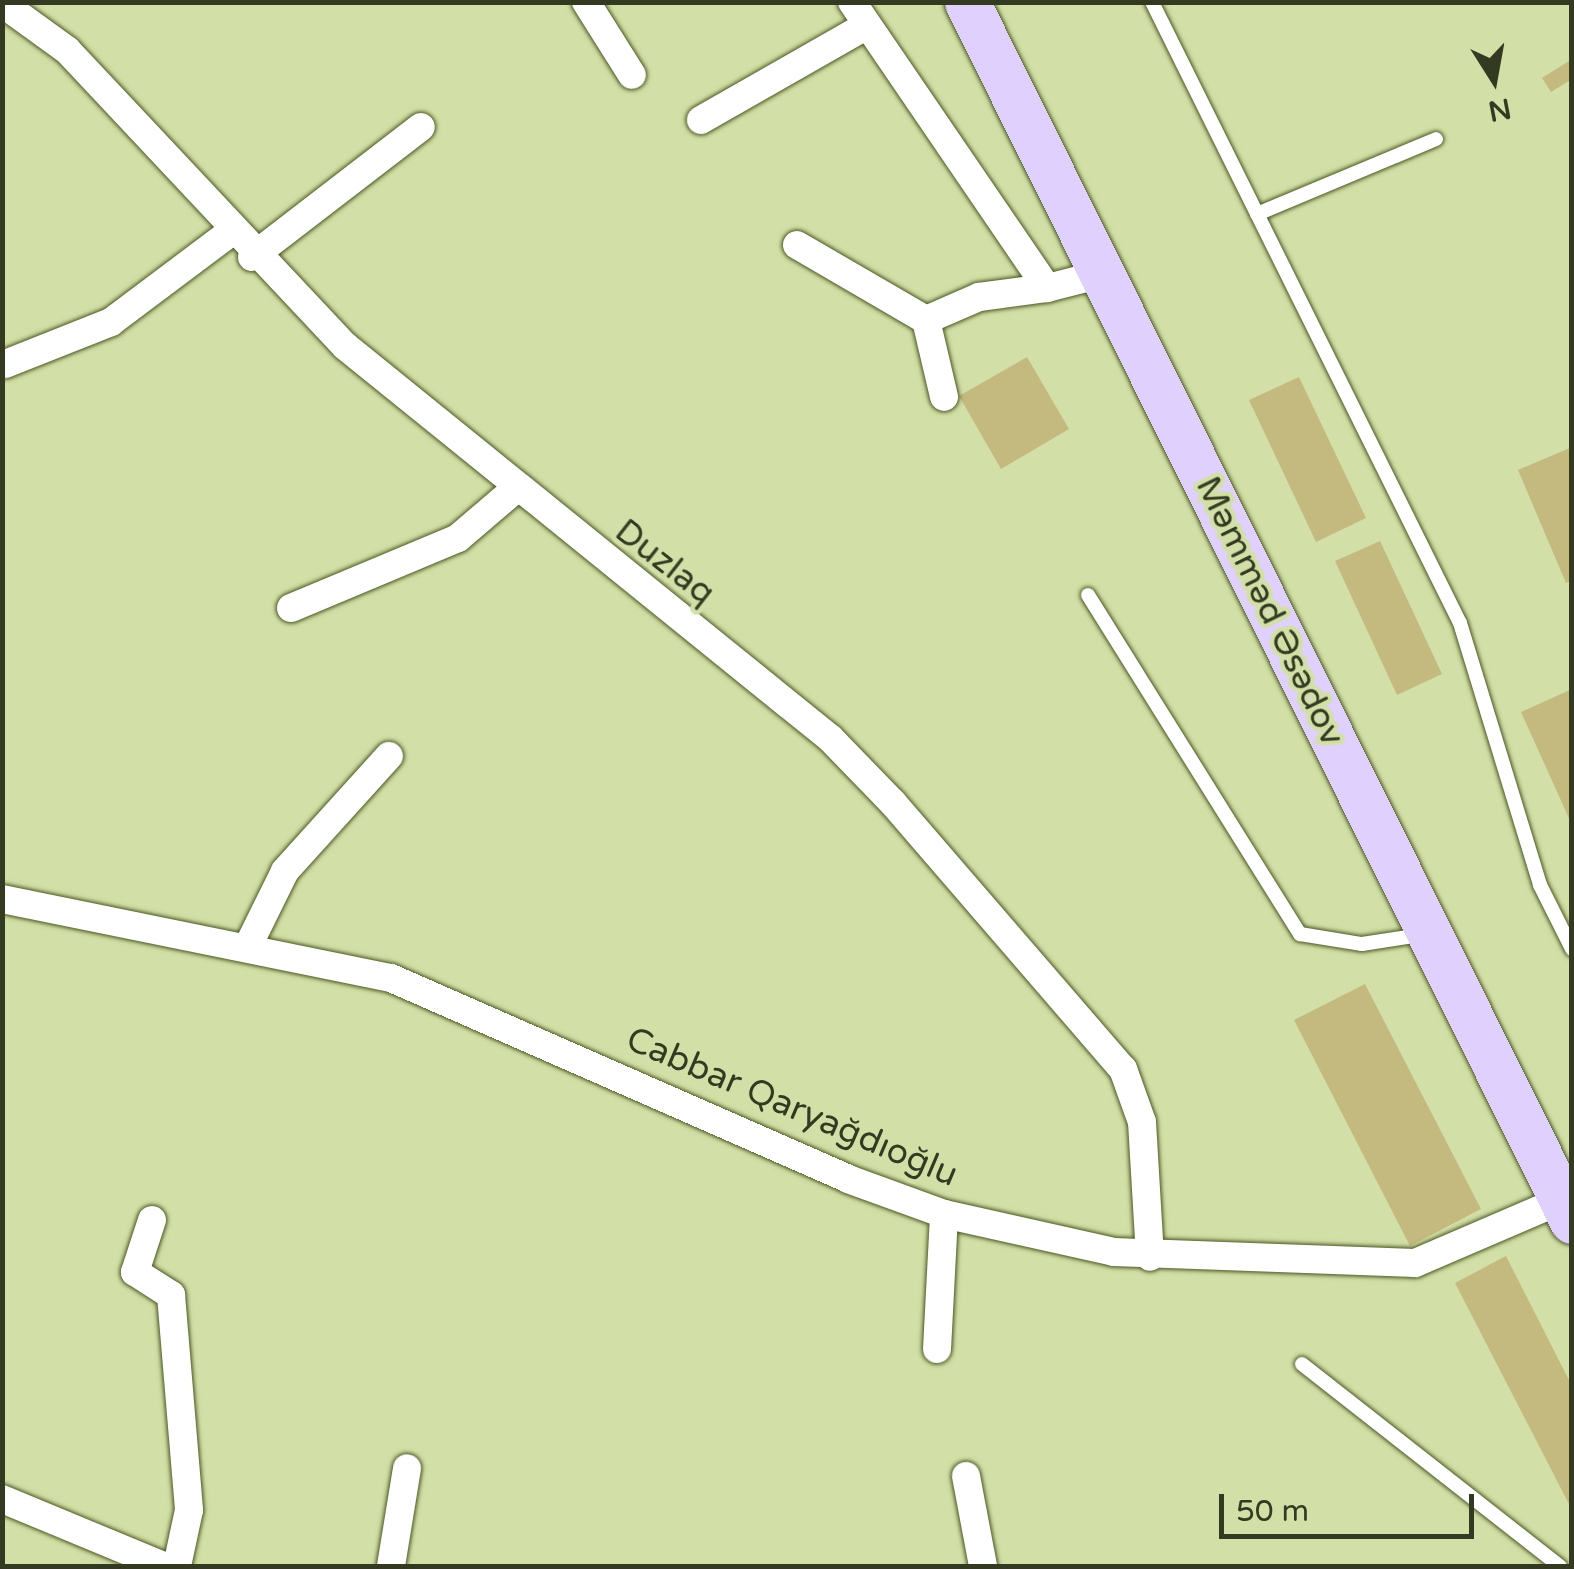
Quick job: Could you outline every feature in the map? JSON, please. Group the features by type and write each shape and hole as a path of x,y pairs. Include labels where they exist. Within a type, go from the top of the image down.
{"main road":[{"name":"Məmməd Əsədov","path":"967,2 1106,273 1427,934 1567,1211"}],"street":[{"path":"586,2 632,74"},
{"name":"Duzlaq","path":"5,3 67,50 252,257 513,490 831,739 1123,1069 1142,1122 1150,1257"},
{"path":"702,120 859,14 1047,288"},
{"path":"252,257 421,126"},
{"path":"5,364 111,322 231,232"},
{"path":"797,245 926,320 944,397"},
{"path":"926,320 979,297 1047,288 1106,273"},
{"path":"291,608 458,538 513,490"},
{"path":"250,944 285,872 389,756"},
{"name":"Cabbar Qaryağdıoğlu","path":"2,899 250,944 392,978 944,1214 1150,1257 1415,1263 1567,1211"},
{"path":"937,1349 944,1214"},
{"path":"152,1220 135,1272 171,1295 189,1510 177,1566"},
{"path":"391,1566 407,1468"},
{"path":"966,1476 983,1566"},
{"path":"2,1499 164,1566"}],"lane":[{"path":"1152,2 1460,623 1540,885 1572,949"},
{"path":"1257,214 1436,140"},
{"path":"1088,596 1300,934 1362,944 1427,934"},
{"path":"1302,1364 1560,1566"}],"building":[{"path":"1569,61 1572,79 1551,92 1542,78"},
{"path":"1027,357 1069,429 1001,469 959,396"},
{"path":"1299,377 1366,518 1316,542 1249,400"},
{"path":"1572,447 1572,581 1566,583 1518,470"},
{"path":"1380,541 1442,674 1397,695 1335,561"},
{"path":"1572,689 1572,825 1521,712"},
{"path":"1365,984 1481,1209 1410,1246 1294,1020"},
{"path":"1506,1256 1572,1386 1572,1510 1455,1283"}]}
